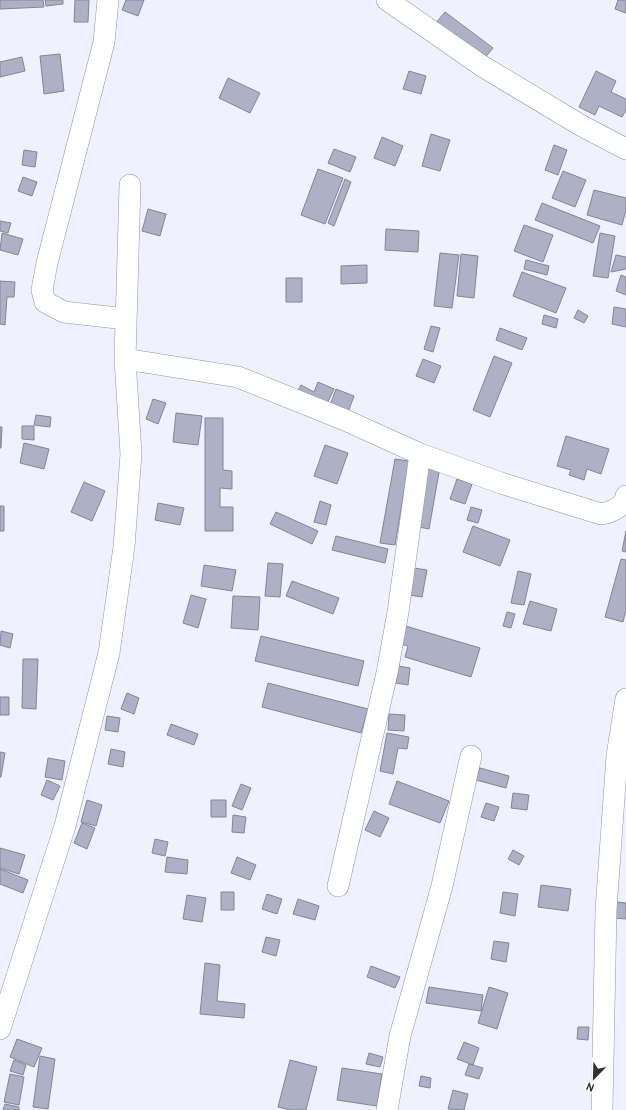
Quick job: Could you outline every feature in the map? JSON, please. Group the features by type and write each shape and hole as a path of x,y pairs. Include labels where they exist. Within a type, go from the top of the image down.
{"street":[{"path":"108,0 104,42 47,263 42,290 46,302 64,312 126,319"},
{"path":"386,0 482,66 582,126 626,149"},
{"path":"0,1029 65,826 109,653 124,547 131,454 125,359 130,185"},
{"path":"125,359 238,377 345,420 420,454 501,483 600,514 608,513 626,499 626,496"},
{"path":"338,886 387,673 398,612 420,454"},
{"path":"602,1110 606,910 622,758 626,699"},
{"path":"387,1110 400,1036 442,886 471,756"}],"building":[{"path":"0,0 43,0 44,7 0,9"},
{"path":"45,0 63,0 63,4 46,6"},
{"path":"75,0 89,0 88,22 74,22"},
{"path":"126,0 144,0 138,16 122,10"},
{"path":"618,0 626,0 626,13 615,9"},
{"path":"445,12 493,48 483,60 435,24"},
{"path":"60,54 64,91 44,94 40,56"},
{"path":"22,57 25,71 0,77 0,62"},
{"path":"409,71 426,76 421,94 403,89"},
{"path":"596,71 616,81 611,92 626,99 626,110 622,117 599,106 595,115 579,107"},
{"path":"228,78 260,93 250,113 219,98"},
{"path":"431,134 450,140 440,171 422,166"},
{"path":"382,137 403,146 395,166 374,158"},
{"path":"554,145 567,150 558,175 545,170"},
{"path":"334,149 356,157 350,172 328,163"},
{"path":"24,150 37,152 35,167 22,165"},
{"path":"318,169 343,178 325,224 301,215"},
{"path":"563,171 586,180 575,207 552,198"},
{"path":"23,177 37,182 32,196 18,191"},
{"path":"345,179 351,182 334,226 328,223"},
{"path":"594,190 626,198 626,210 622,225 587,215"},
{"path":"542,203 600,226 593,243 535,220"},
{"path":"148,209 166,214 160,236 142,231"},
{"path":"0,221 11,223 8,233 0,231"},
{"path":"524,225 553,235 543,262 514,251"},
{"path":"386,229 419,231 418,252 385,250"},
{"path":"2,233 23,239 18,255 0,250"},
{"path":"600,233 615,236 608,278 593,276"},
{"path":"440,253 459,255 452,308 434,306"},
{"path":"461,254 478,256 474,298 457,296"},
{"path":"616,255 626,257 626,269 611,272"},
{"path":"526,260 549,266 547,275 524,269"},
{"path":"367,265 367,283 341,284 341,266"},
{"path":"522,272 566,288 556,313 513,296"},
{"path":"621,275 626,277 626,295 616,291"},
{"path":"286,278 302,278 302,302 286,302"},
{"path":"0,281 15,282 14,297 7,297 5,325 0,324"},
{"path":"614,307 626,309 626,327 612,324"},
{"path":"578,310 588,316 584,323 574,318"},
{"path":"544,315 558,319 556,328 542,324"},
{"path":"431,326 440,328 433,352 424,349"},
{"path":"500,328 527,338 522,350 496,340"},
{"path":"494,356 512,363 490,417 473,410"},
{"path":"423,359 441,366 434,383 416,376"},
{"path":"318,382 334,389 326,406 297,393 301,385 314,392"},
{"path":"336,389 354,396 347,415 329,408"},
{"path":"153,399 166,403 158,424 146,419"},
{"path":"176,413 202,416 198,445 173,442"},
{"path":"36,415 51,417 50,427 34,425"},
{"path":"205,418 223,418 223,470 232,471 232,489 220,488 220,507 233,507 233,531 205,531"},
{"path":"22,426 34,426 34,440 22,439"},
{"path":"0,427 2,427 1,448 0,448"},
{"path":"566,436 609,449 601,474 587,469 584,480 569,475 571,470 557,466"},
{"path":"24,443 49,449 44,469 20,463"},
{"path":"325,445 348,453 337,484 314,476"},
{"path":"395,459 409,461 395,545 380,543"},
{"path":"425,465 440,467 429,529 414,526"},
{"path":"457,479 472,484 465,504 450,499"},
{"path":"84,482 105,491 92,521 71,512"},
{"path":"320,501 331,505 326,525 314,522"},
{"path":"158,503 184,508 180,525 155,520"},
{"path":"0,506 4,506 4,531 0,531"},
{"path":"471,507 482,510 478,523 467,520"},
{"path":"276,512 318,531 312,544 270,524"},
{"path":"473,526 510,540 500,566 463,552"},
{"path":"626,531 626,552 622,551"},
{"path":"336,536 388,549 385,563 332,550"},
{"path":"621,559 626,560 626,610 623,622 605,617"},
{"path":"268,563 283,564 280,597 265,596"},
{"path":"204,565 236,570 232,591 201,586"},
{"path":"414,568 427,570 422,597 409,595"},
{"path":"518,571 531,574 524,605 511,603"},
{"path":"292,581 339,598 333,614 286,596"},
{"path":"191,595 206,599 198,628 183,623"},
{"path":"233,596 260,597 258,630 231,628"},
{"path":"530,601 557,609 551,631 523,624"},
{"path":"507,612 515,614 511,628 503,626"},
{"path":"402,625 480,648 471,677 405,657 408,646 397,643"},
{"path":"1,631 13,634 10,648 0,645"},
{"path":"261,636 364,661 358,686 255,661"},
{"path":"23,659 38,659 36,709 22,708"},
{"path":"398,666 410,668 408,685 396,683"},
{"path":"268,683 368,709 361,733 262,707"},
{"path":"127,693 139,698 134,714 121,709"},
{"path":"0,697 9,697 9,715 0,715"},
{"path":"389,714 405,715 404,731 388,730"},
{"path":"107,716 120,718 118,732 105,730"},
{"path":"171,724 198,734 194,745 167,735"},
{"path":"387,733 409,737 407,749 398,748 393,774 380,771"},
{"path":"111,749 125,752 123,767 108,764"},
{"path":"0,752 5,753 1,777 0,777"},
{"path":"48,758 65,761 62,780 45,777"},
{"path":"480,768 509,776 506,788 476,780"},
{"path":"47,780 60,786 53,800 41,795"},
{"path":"397,781 449,801 440,823 389,804"},
{"path":"241,784 251,788 242,810 232,806"},
{"path":"513,793 529,795 527,810 511,808"},
{"path":"87,800 102,805 96,826 81,822"},
{"path":"211,800 226,800 226,817 211,817"},
{"path":"486,803 499,807 494,821 481,817"},
{"path":"374,811 389,818 380,837 365,830"},
{"path":"233,815 246,817 244,833 232,832"},
{"path":"82,823 95,828 87,849 74,843"},
{"path":"155,839 168,842 165,856 152,853"},
{"path":"0,848 25,855 19,874 0,868"},
{"path":"513,850 524,856 519,865 508,859"},
{"path":"167,857 188,860 187,874 165,872"},
{"path":"237,857 256,865 250,880 231,873"},
{"path":"0,869 28,880 23,893 0,884"},
{"path":"541,885 571,889 568,911 538,907"},
{"path":"221,892 234,892 234,910 221,910"},
{"path":"503,892 518,894 515,916 500,913"},
{"path":"267,894 282,899 277,914 262,909"},
{"path":"187,895 206,898 202,922 183,919"},
{"path":"298,899 319,906 315,920 293,914"},
{"path":"617,902 626,903 626,919 615,918"},
{"path":"266,937 280,940 276,956 262,952"},
{"path":"494,941 509,943 506,962 491,959"},
{"path":"205,963 220,965 217,1001 245,1004 244,1018 200,1014"},
{"path":"371,966 400,977 395,988 367,977"},
{"path":"429,987 483,995 481,1011 426,1003"},
{"path":"489,987 508,993 497,1029 478,1023"},
{"path":"578,1027 589,1027 588,1040 577,1039"},
{"path":"17,1039 42,1048 34,1067 10,1057"},
{"path":"464,1042 479,1048 473,1065 457,1059"},
{"path":"369,1053 383,1057 380,1067 366,1064"},
{"path":"40,1056 55,1059 48,1109 33,1107"},
{"path":"14,1060 26,1065 23,1075 10,1071"},
{"path":"290,1060 317,1067 306,1110 290,1110 278,1107"},
{"path":"469,1064 483,1068 479,1079 465,1075"},
{"path":"342,1068 382,1074 377,1106 337,1100"},
{"path":"10,1074 24,1077 19,1105 4,1102"},
{"path":"421,1076 431,1078 430,1088 419,1086"},
{"path":"453,1090 468,1094 464,1110 448,1109"},
{"path":"5,1104 19,1107 19,1110 3,1110"}]}
